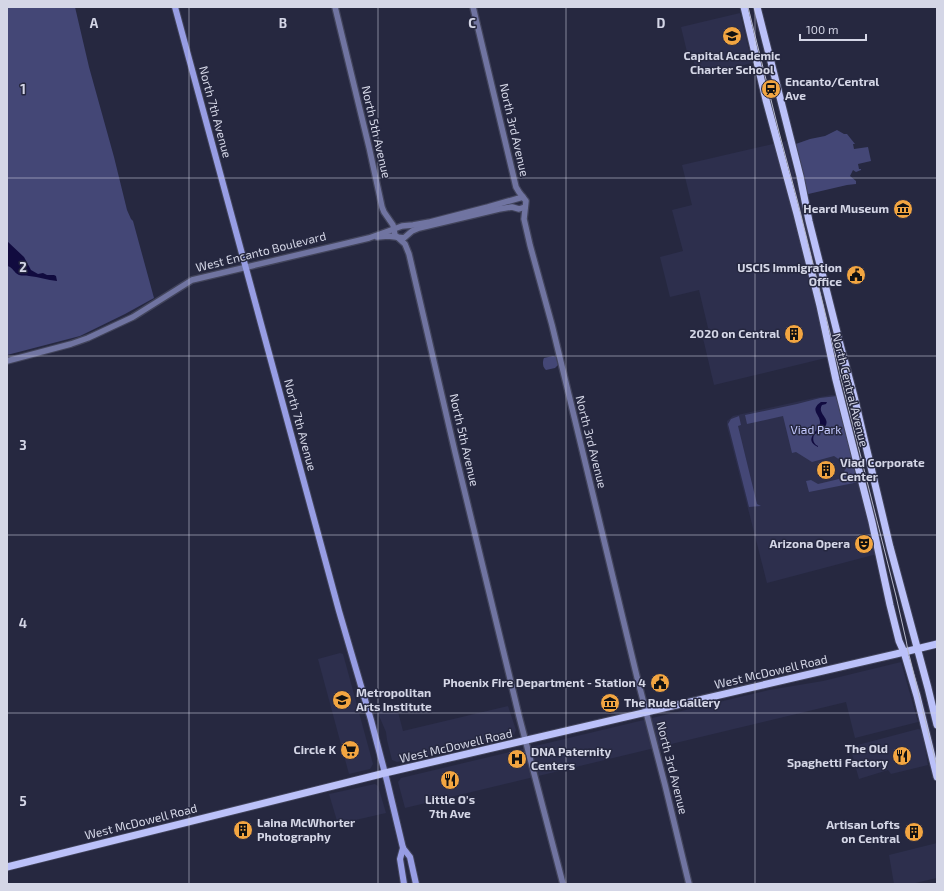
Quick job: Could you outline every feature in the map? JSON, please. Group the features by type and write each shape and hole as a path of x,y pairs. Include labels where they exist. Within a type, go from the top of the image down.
{"main road":[{"name":"North 7th Avenue","path":"175,7 339,612 370,715 403,848 410,857 416,884"},
{"name":"North Central Avenue","path":"744,7 766,100 820,306 830,357 872,522 899,641 910,650 937,725"},
{"name":"North Central Avenue","path":"757,7 800,176 809,221 854,396 900,586 917,696 937,777"},
{"path":"849,433 854,441 862,470 869,478 873,477"},
{"name":"West McDowell Road","path":"7,867 385,773 937,644"},
{"name":"North 7th Avenue","path":"403,848 400,859 404,884"}],"street":[{"name":"North 5th Avenue","path":"335,7 365,129 382,207 393,225 395,235 405,244 409,254 525,741 563,884"},
{"name":"North 3rd Avenue","path":"473,7 516,187 526,201 525,224 530,245 552,325 689,884"},
{"name":"West Encanto Boulevard","path":"369,238 402,226 430,222 523,197"},
{"name":"West Encanto Boulevard","path":"7,361 82,341 133,317 192,280 369,238 388,236 402,238 415,230 499,209 512,207 519,209 525,207"},
{"path":"382,233 387,226 387,216"}],"shaded area":[{"path":"740,13 752,63 698,77 691,51 687,52 681,27"},
{"path":"786,141 838,355 714,385 702,334 709,332 699,290 670,297 660,257 683,251 672,210 692,205 682,165"},
{"path":"7,241 24,257 31,270 38,274 43,273 47,275 54,275 56,276 57,281 19,275 7,266"},
{"path":"835,395 838,398 877,554 767,583 727,421 733,416"},
{"path":"821,402 827,402 826,404 822,405 821,412 827,423 820,432 814,435 814,442 818,447 813,444 812,438 820,422 815,410"},
{"path":"340,653 343,654 373,764 370,769 349,774 318,659"},
{"path":"901,662 918,722 855,738 846,702 405,808 398,782 401,778 769,690 823,681"},
{"path":"396,704 403,731 508,706 516,730 514,735 397,762 392,760 386,732 377,711 379,708"},
{"path":"918,729 922,730 928,765 891,774 888,770 859,779 850,747"},
{"path":"375,784 378,786 386,813 338,824 329,794"},
{"path":"937,843 937,878 911,884 894,884 889,855"}],"green space":[{"path":"7,7 75,7 89,67 127,210 133,221 154,298 80,336 7,355"},
{"path":"837,130 847,134 855,144 853,144 854,149 868,147 871,161 858,164 859,169 861,170 856,172 853,170 850,176 856,181 856,184 804,195 793,145 825,136"},
{"path":"553,356 556,357 558,365 555,368 546,370 543,365 544,358"},
{"name":"Viad Park","path":"837,396 859,482 809,492 806,481 811,480 818,484 839,479 847,467 846,464 834,456 812,462 796,452 792,453 783,416 747,424 745,415 820,398"},
{"path":"739,416 741,425 738,426 757,504 761,506 749,507 728,424 731,419"}],"tram line":[{"path":"748,7 896,596 937,767"}],"place":[{"name":"Capital Academic Charter School","path":"732,36"},
{"name":"Encanto/Central Ave","path":"771,89"},
{"name":"Heard Museum","path":"903,209"},
{"name":"USCIS Immigration Office","path":"856,275"},
{"name":"2020 on Central","path":"794,334"},
{"name":"Viad Corporate Center","path":"826,470"},
{"name":"Arizona Opera","path":"864,544"},
{"name":"Phoenix Fire Department - Station 4","path":"660,683"},
{"name":"Metropolitan Arts Institute","path":"342,700"},
{"name":"The Rude Gallery","path":"610,703"},
{"name":"Circle K","path":"350,750"},
{"name":"The Old Spaghetti Factory","path":"902,756"},
{"name":"DNA Paternity Centers","path":"517,759"},
{"name":"Little O's 7th Ave","path":"450,780"},
{"name":"Laina McWhorter Photography","path":"243,830"},
{"name":"Artisan Lofts on Central","path":"914,832"}]}
